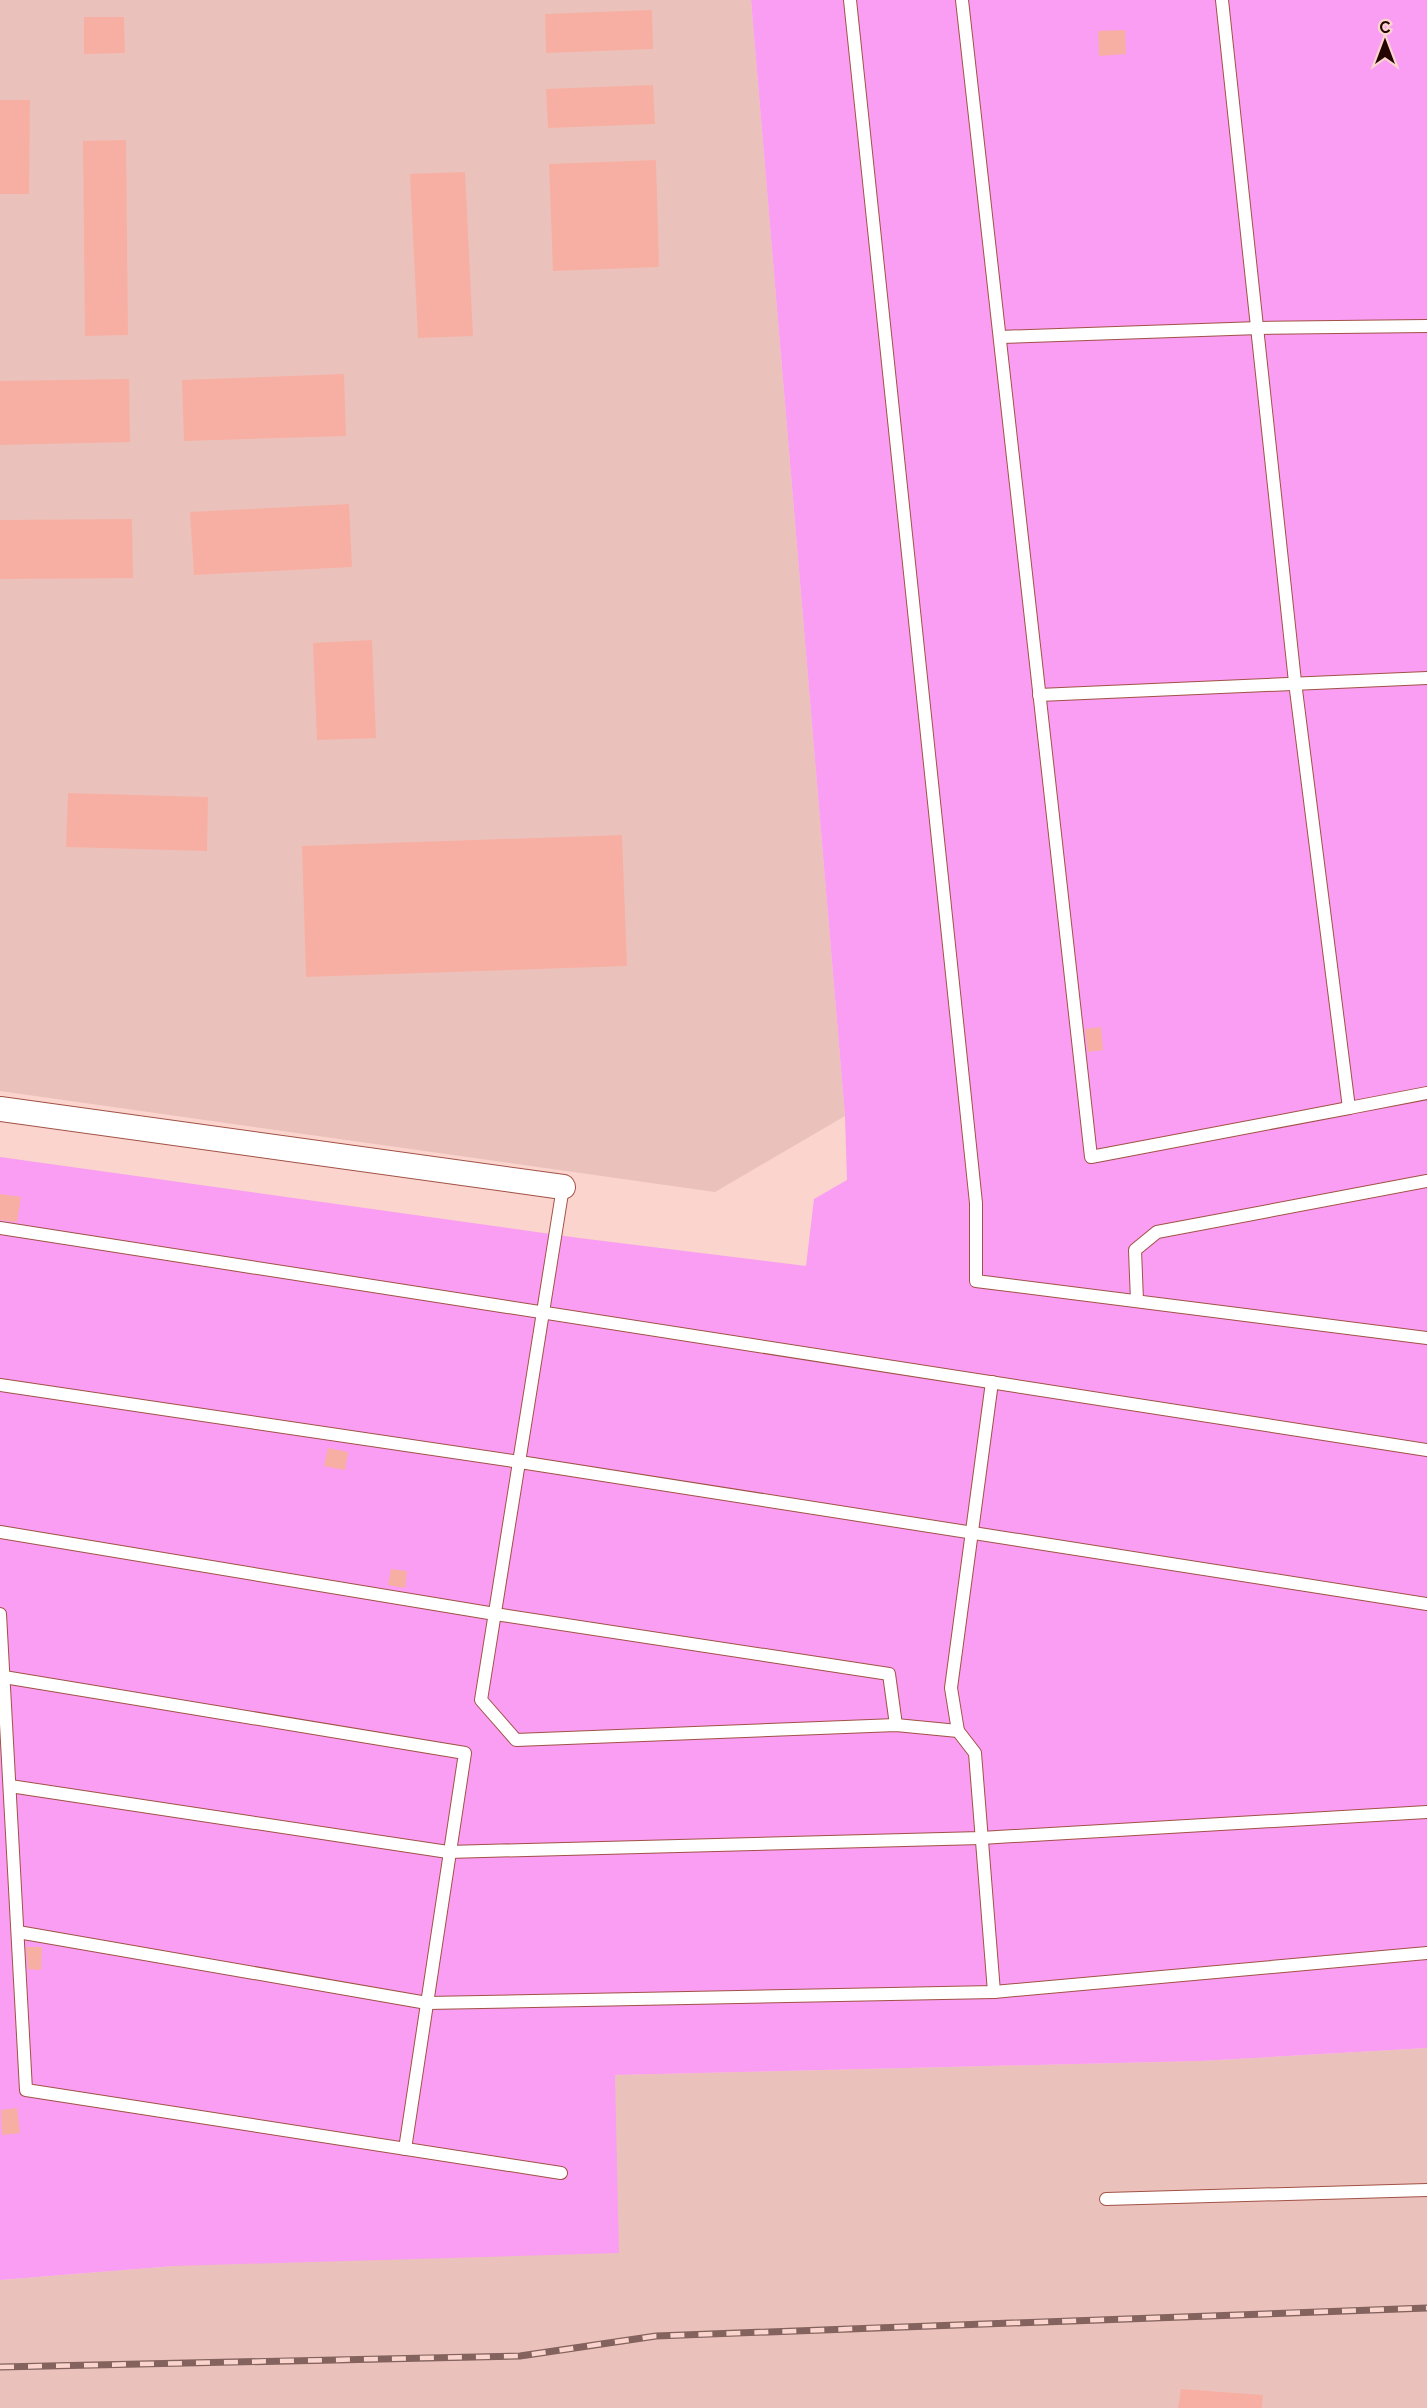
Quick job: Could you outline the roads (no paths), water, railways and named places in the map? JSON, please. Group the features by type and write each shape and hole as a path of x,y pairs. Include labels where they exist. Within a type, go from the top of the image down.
{"street":[{"path":"0,1108 563,1187"}],"lane":[{"path":"850,0 976,1203 976,1281 1427,1338"},
{"path":"962,0 1091,1157 1427,1093"},
{"path":"1222,0 1294,682 1349,1108"},
{"path":"1000,337 1258,328 1427,326"},
{"path":"1039,695 1294,682 1427,678"},
{"path":"1137,1301 1135,1250 1157,1232 1427,1181"},
{"path":"563,1187 481,1700 516,1740 896,1725 958,1731"},
{"path":"0,1228 1427,1450"},
{"path":"992,1382 951,1688 958,1731 975,1754 994,1992"},
{"path":"0,1385 520,1462 1427,1604"},
{"path":"0,1532 495,1614 888,1674 896,1725"},
{"path":"0,1614 26,2090 561,2173"},
{"path":"3,1677 465,1754 448,1852 405,2149"},
{"path":"10,1786 448,1852 981,1838 1427,1812"},
{"path":"18,1932 427,2003 994,1992 1427,1953"},
{"path":"1106,2199 1427,2190"}],"railway":[{"path":"0,2367 520,2356 656,2336 1427,2308"}]}
